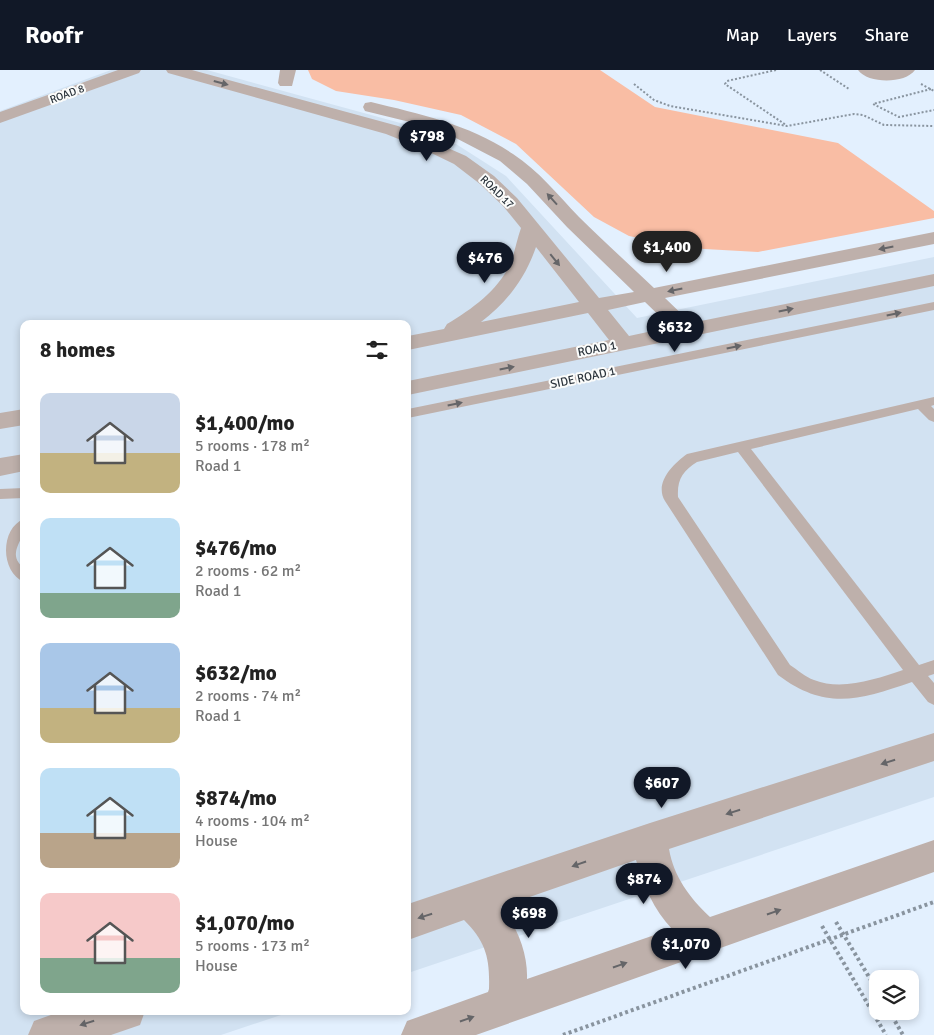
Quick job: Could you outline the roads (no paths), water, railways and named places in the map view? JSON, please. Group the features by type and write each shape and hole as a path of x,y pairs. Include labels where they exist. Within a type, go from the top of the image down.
{"street":[{"name":"ROAD 8","path":"0,118 133,70"},
{"name":"ROAD 17","path":"174,70 373,125 428,144 460,160 487,180 510,202 624,344"},
{"path":"866,70 888,76 903,74 907,70"},
{"path":"259,75 287,77 444,127 480,142 506,156 528,173 576,224 687,331"},
{"path":"442,336 474,317 499,296 516,273 526,251 530,228"},
{"path":"411,342 934,238"},
{"name":"ROAD 1","path":"411,387 934,280"},
{"path":"0,421 20,418"},
{"path":"0,467 20,463"},
{"path":"411,921 650,839 934,747"},
{"path":"650,839 652,860 659,880 670,900 685,919 704,936"},
{"path":"421,1035 934,856"},
{"path":"471,902 488,916 500,936 508,958 510,981 506,1005"},
{"path":"48,1035 113,1015"}],"lane":[{"name":"SIDE ROAD 1","path":"411,413 934,306"},
{"path":"934,417 927,402 692,458 681,465 673,474 669,486 670,497 784,670 807,685 834,692 860,690 934,668"},
{"path":"741,446 934,697"},
{"path":"0,494 20,493"},
{"path":"20,528 13,533 5,547 5,561 14,572 20,574"}]}
